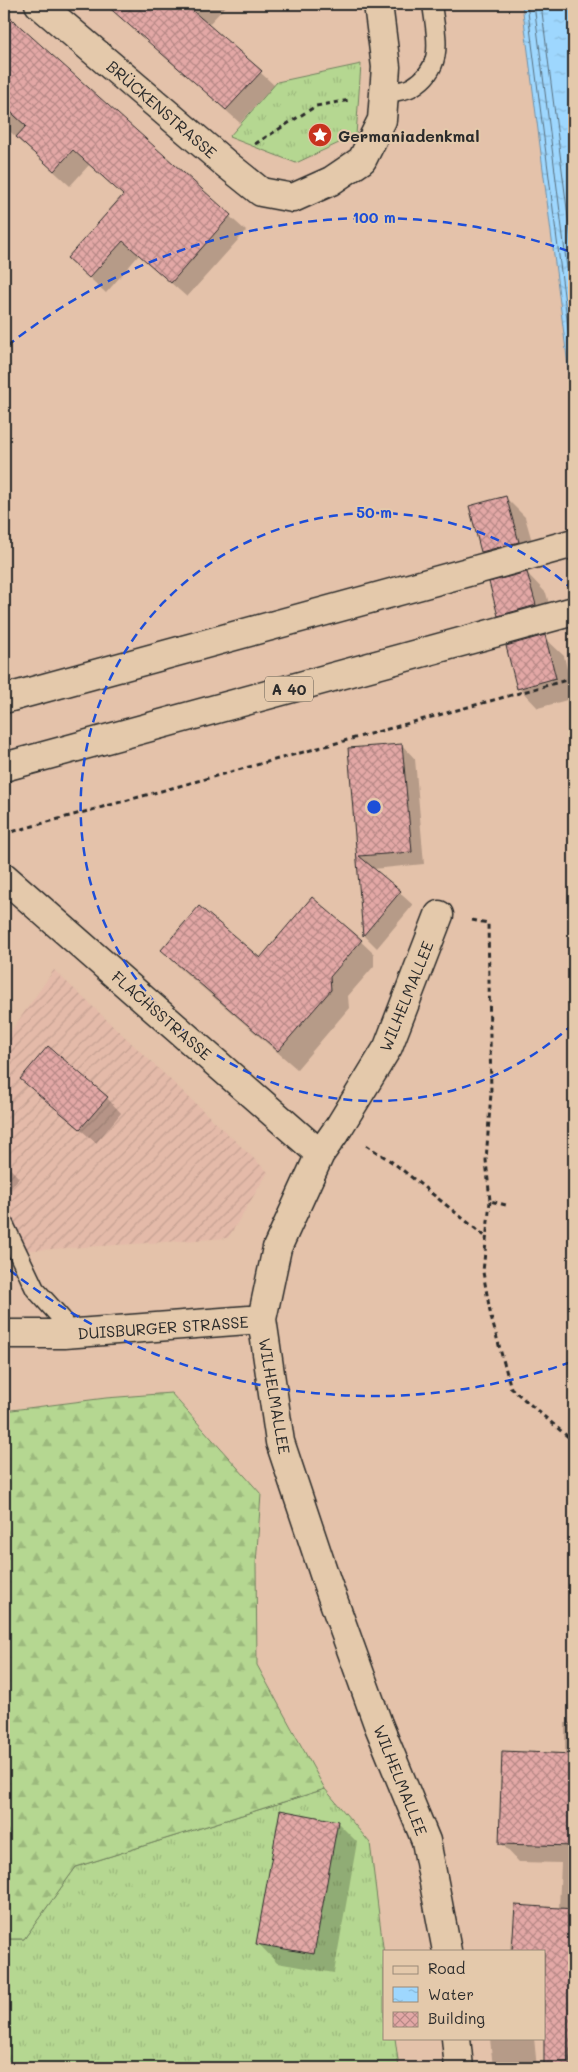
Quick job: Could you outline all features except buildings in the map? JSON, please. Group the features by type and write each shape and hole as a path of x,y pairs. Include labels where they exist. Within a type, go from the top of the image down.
{"main road":[{"name":"BRÜCKENSTRASSE","path":"39,4 225,164 261,192 293,198 331,180 362,160 382,120 385,93"},
{"path":"378,4 386,66 385,93"},
{"path":"4,699 574,543"},
{"name":"A 40","path":"4,767 574,611"},
{"name":"FLACHSSTRASSE","path":"4,877 320,1154"},
{"name":"WILHELMALLEE","path":"439,915 388,1047 320,1154 278,1248 262,1319 280,1442 326,1580 378,1724 426,1841 447,1950"},
{"name":"DUISBURGER STRASSE","path":"4,1334 64,1334 262,1319"},
{"name":"DUISBURGER STRASSE","path":"4,1353 64,1334"},
{"path":"456,2040 459,2068"}],"lane":[{"path":"385,93 411,88 432,71 437,49 432,4"},
{"path":"4,1224 35,1289 62,1319 64,1334"}],"path":[{"path":"225,164 316,106 385,93"},
{"path":"4,834 574,678"},
{"path":"439,915 488,923 491,1093 486,1160 490,1202 484,1272 491,1318 511,1388 574,1442"},
{"path":"395,1164 487,1238"},
{"path":"490,1202 506,1205"}],"shaded area":[{"path":"54,970 268,1172 228,1238 4,1252 4,1041"}],"green space":[{"path":"361,64 356,135 296,163 229,137 277,82"},
{"path":"171,1393 261,1494 256,1564 257,1665 325,1789 76,1867 24,1939 4,1939 4,1411 106,1398"},
{"path":"325,1789 370,1843 383,1950 383,2040 395,2040 399,2068 4,2068 4,1939 24,1939 76,1867"}],"water":[{"path":"522,4 574,4 574,413"}],"place":[{"name":"Germaniadenkmal","path":"320,135"}]}
